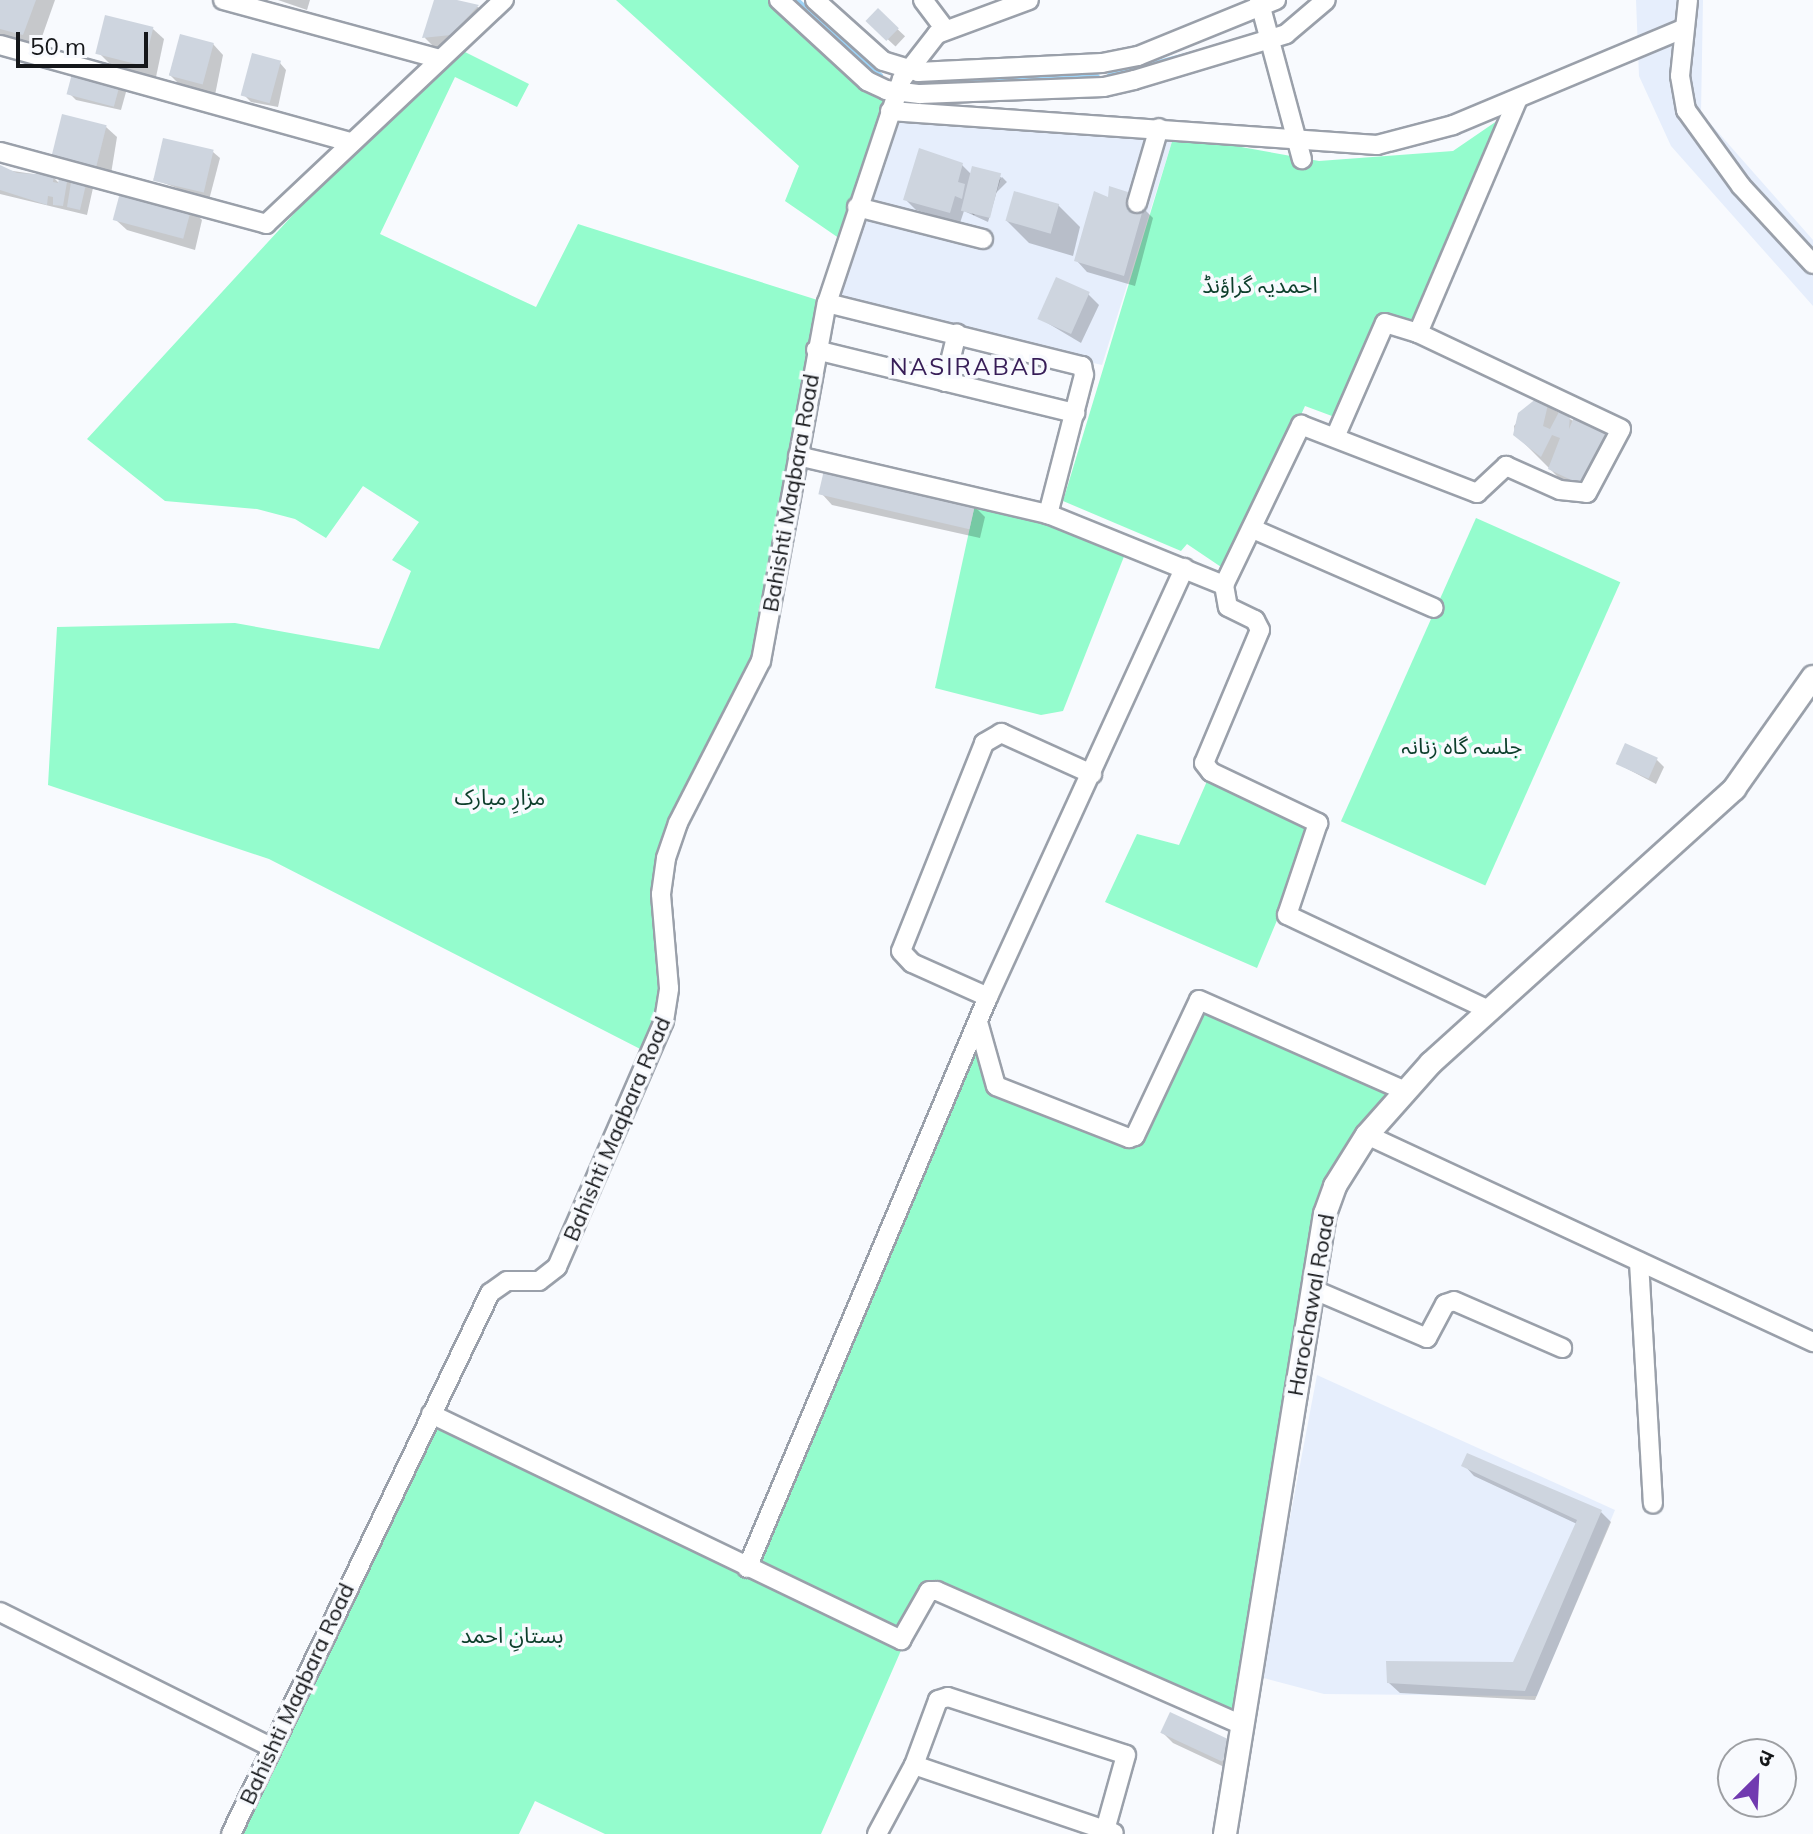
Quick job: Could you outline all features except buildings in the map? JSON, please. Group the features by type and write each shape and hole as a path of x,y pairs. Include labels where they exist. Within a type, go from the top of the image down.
{"main road":[{"name":"Harochawal Road","path":"1225,1834 1329,1199 1367,1135 1403,1090 1720,804 1753,768 1813,677"}],"street":[{"path":"223,0 437,58"},
{"path":"0,152 266,224 437,58 504,0"},
{"path":"779,0 867,81 897,92 1104,87 1286,34 1326,0"},
{"path":"815,0 867,50 909,65 1102,63 1138,56 1266,3 1270,40 1300,150"},
{"path":"923,0 941,31"},
{"path":"909,65 941,31 1029,0"},
{"path":"1688,0 1683,29 1681,92 1686,110 1741,186 1813,264"},
{"path":"890,111 1159,128 1300,150 1377,145 1453,125 1683,29"},
{"path":"0,45 349,142"},
{"path":"1102,63 1104,87"},
{"name":"Bahishti Maqbara Road","path":"231,1834 490,1293 507,1281 539,1281 557,1267 664,1021 669,1006 661,894 666,858 678,823 761,661 827,303 890,111 909,65"},
{"path":"1418,333 1518,99"},
{"path":"1137,203 1159,128"},
{"path":"857,207 983,239"},
{"path":"827,303 1082,366 1075,413 1048,514"},
{"path":"1336,435 1385,323 1418,333 1621,429 1587,493 1560,490 1506,466 1495,470 1483,492 1460,487 1310,425 1296,430 1253,529 1224,585 1228,607 1255,620 1260,630 1204,763 1211,772 1318,823 1287,915 1489,1010"},
{"path":"945,382 957,333"},
{"path":"816,350 1075,413"},
{"path":"798,456 1048,514 1224,585"},
{"path":"1253,529 1434,608"},
{"path":"747,1568 988,997 1184,568"},
{"path":"988,997 912,963 901,951 984,743 1001,733 1092,774"},
{"path":"978,1022 996,1086 1129,1138 1196,1002 1202,999 1403,1090"},
{"path":"1367,1135 1813,1342"},
{"path":"1639,1262 1653,1504"},
{"path":"1312,1289 1427,1338 1445,1304 1454,1301 1562,1348"},
{"path":"431,1414 904,1641 927,1595 937,1591 1242,1725"},
{"path":"0,1612 271,1747"},
{"path":"877,1834 914,1765 938,1700 948,1697 1123,1754 1128,1762 1109,1833 914,1765"}],"shaded area":[{"path":"1636,0 1703,0 1701,113 1813,240 1813,306 1671,146 1639,76"},
{"path":"890,111 1174,135 1102,365 827,303"},
{"path":"1317,1375 1615,1510 1537,1696 1324,1694 1260,1677"}],"green space":[{"path":"616,0 779,0 857,73 897,92 846,243 785,201 799,166"},
{"name":"مزارِ مبارک","path":"465,52 529,84 517,107 455,77 380,234 536,307 578,224 827,303 761,661 678,823 663,882 669,988 650,1054 269,859 48,785 57,627 235,623 379,649 411,571 392,560 419,522 363,486 326,538 295,519 257,509 165,501 87,439 437,58"},
{"name":"احمدیہ گراؤنڈ","path":"1510,112 1418,329 1385,317 1340,419 1305,406 1230,573 1187,544 1181,551 1063,501 1174,135 1319,161 1453,151"},
{"path":"975,504 1048,514 1125,554 1063,711 1041,715 935,688"},
{"name":"جلسہ گاہ زنانہ","path":"1476,518 1620,582 1485,886 1341,821"},
{"path":"1211,772 1318,823 1257,968 1105,902 1137,834 1179,845"},
{"name":"بستانِ احمد","path":"1194,1006 1403,1090 1335,1186 1242,1725 937,1591 906,1639 821,1834 605,1834 535,1801 519,1834 231,1834 431,1414 748,1564 978,1022 989,1076 1129,1138"}],"waterway":[{"path":"797,0 880,75"},
{"path":"1109,75 1211,48"},
{"path":"926,83 1097,76"}],"district":[{"name":"NASIRABAD","path":"970,367"}]}
